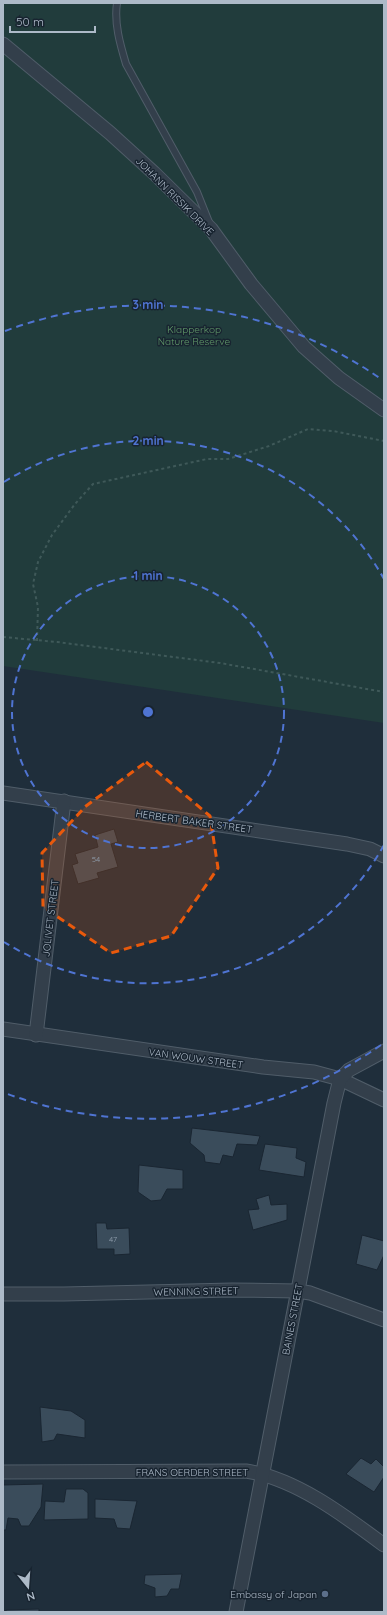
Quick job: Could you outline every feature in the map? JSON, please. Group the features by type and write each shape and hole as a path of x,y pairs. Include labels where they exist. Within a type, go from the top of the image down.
{"street":[{"name":"JOHANN RISSIK DRIVE","path":"3,44 110,133 154,173 211,229 251,284 304,347 339,378 384,410"},
{"name":"HERBERT BAKER STREET","path":"3,793 347,844 370,849 384,856"},
{"name":"JOLIVET STREET","path":"36,1035 64,802"},
{"name":"VAN WOUW STREET","path":"3,1029 263,1067 314,1072 340,1079 384,1100"},
{"path":"340,1079 349,1070 384,1051"},
{"name":"BAINES STREET","path":"236,1612 332,1111 340,1079"},
{"name":"WENNING STREET","path":"3,1294 232,1290 298,1291 310,1293 384,1320"},
{"name":"FRANS OERDER STREET","path":"3,1472 246,1471 262,1473 284,1481 310,1495 384,1545"}],"lane":[{"path":"117,3 116,21 126,64 197,192 211,229"}],"path":[{"path":"37,641 38,607 33,584 38,562 52,535 75,504 93,484 207,458 228,459 269,446 308,429 362,436 384,441"},
{"path":"3,638 220,663 384,692"}],"highlighted area":[{"path":"146,762 210,816 218,868 171,936 111,953 43,907 42,853 86,806"}],"green space":[{"name":"Klapperkop Nature Reserve","path":"3,3 384,3 384,723 3,666"}],"building":[{"path":"114,829 118,842 111,844 118,867 97,873 99,878 78,884 72,865 78,863 75,854 98,847 95,835"},
{"path":"192,1128 260,1136 257,1145 237,1144 233,1157 223,1155 220,1164 205,1162 204,1155 190,1143"},
{"path":"265,1144 297,1148 296,1158 306,1162 304,1177 259,1170"},
{"path":"139,1165 183,1170 183,1189 167,1189 161,1200 151,1201 138,1192"},
{"path":"269,1195 271,1205 287,1204 287,1220 253,1230 248,1210 259,1209 256,1199"},
{"path":"96,1223 106,1223 107,1229 129,1228 130,1254 114,1255 114,1249 97,1249"},
{"path":"362,1235 384,1241 384,1255 377,1270 356,1264"},
{"path":"40,1407 71,1411 85,1420 85,1438 57,1434 54,1440 42,1442"},
{"path":"361,1458 371,1464 376,1459 384,1467 384,1477 374,1492 346,1474"},
{"path":"43,1484 41,1507 29,1526 21,1526 18,1519 8,1518 6,1530 3,1530 3,1485"},
{"path":"66,1489 83,1489 88,1493 88,1519 44,1520 45,1501 64,1502"},
{"path":"95,1499 137,1501 130,1529 117,1528 114,1519 95,1518"},
{"path":"182,1574 179,1589 171,1589 167,1596 155,1597 155,1588 144,1584 145,1575"},
{"path":"39,1609 39,1612 6,1612 6,1610"}],"place":[{"name":"Embassy of Japan","path":"325,1594"}]}
